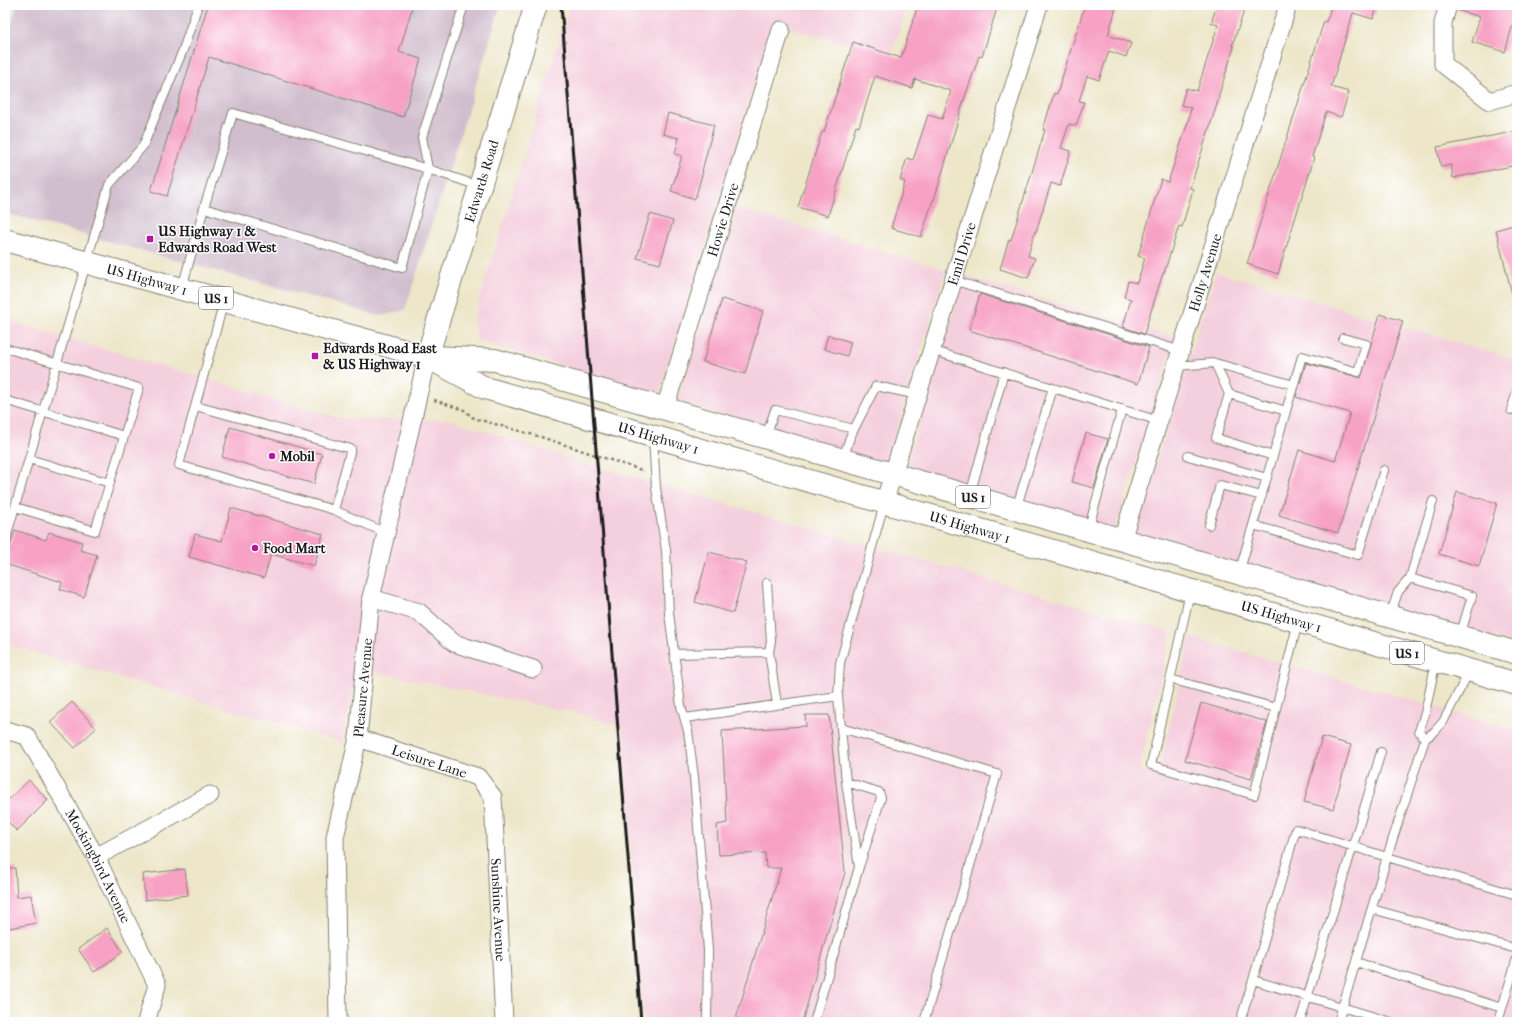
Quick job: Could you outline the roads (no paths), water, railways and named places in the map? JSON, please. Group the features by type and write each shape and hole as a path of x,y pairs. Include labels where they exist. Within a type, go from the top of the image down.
{"main road":[{"name":"Edwards Road","path":"427,357 536,5"},
{"name":"US Highway 1","path":"5,240 427,357 485,388 1517,684"},
{"name":"US Highway 1","path":"427,357 495,360 1517,653"},
{"path":"1298,622 1322,618 1333,612 1340,603"}],"street":[{"name":"Emil Drive","path":"884,503 1039,5"},
{"name":"Holly Avenue","path":"1122,540 1288,5"},
{"path":"1448,5 1442,23 1443,64 1490,101 1517,93"},
{"name":"Howie Drive","path":"665,408 781,30"},
{"name":"Pleasure Avenue","path":"338,1022 335,837 358,738 371,598 427,357"},
{"path":"371,598 419,612 454,643 533,669"},
{"name":"Mockingbird Avenue","path":"5,730 27,736 96,857 157,985 146,1022"},
{"name":"Leisure Lane","path":"358,738 478,777 493,797"},
{"path":"96,857 210,795"},
{"name":"Sunshine Avenue","path":"493,797 504,1022"}],"lane":[{"path":"5,541 109,185 144,146 184,50 198,5"},
{"path":"204,208 402,268 428,169 422,138 464,5"},
{"path":"182,289 232,113 428,169 480,186"},
{"path":"953,280 1178,359 1215,363 1294,386"},
{"path":"225,300 179,465 334,510 386,533"},
{"path":"1239,574 1302,356 1358,372 1366,344 1343,338"},
{"path":"5,348 139,388 95,531 15,507"},
{"path":"932,350 1159,421"},
{"path":"1215,363 1229,394 1216,438 1273,456"},
{"path":"970,496 1004,372"},
{"path":"843,460 850,437 876,386 918,395"},
{"path":"1016,510 1053,388"},
{"path":"1511,410 1517,392"},
{"path":"1229,394 1286,411"},
{"path":"5,400 124,436"},
{"path":"196,406 351,449 334,510"},
{"path":"1088,530 1122,409"},
{"path":"765,438 776,410 854,429"},
{"path":"653,436 655,474 666,550 669,613 681,706 688,731 694,777 708,943 707,1022"},
{"path":"1188,456 1267,478"},
{"path":"29,459 110,483"},
{"path":"1253,525 1358,555 1384,470"},
{"path":"1209,525 1220,485 1262,496"},
{"path":"1390,616 1398,592 1410,578 1433,501"},
{"path":"860,867 846,782 838,696 840,663 884,503"},
{"path":"1410,578 1472,596 1459,637"},
{"path":"767,583 771,641 769,652 777,704"},
{"path":"1190,591 1150,765 1254,795 1298,622"},
{"path":"674,654 769,652"},
{"path":"1424,739 1419,731 1425,713 1436,661"},
{"path":"1338,1022 1424,739 1435,731 1443,722 1469,671"},
{"path":"1170,679 1276,708"},
{"path":"684,718 838,696"},
{"path":"841,728 997,774 924,1022"},
{"path":"1300,1022 1381,752"},
{"path":"814,1022 881,798 879,792 846,782"},
{"path":"1240,1022 1296,829 1517,895"},
{"path":"1372,909 1517,949"},
{"path":"1498,1022 1517,958"},
{"path":"1356,962 1502,1008"},
{"path":"1253,980 1390,1022"}],"railway":[{"path":"561,5 641,1022"}],"place":[{"name":"US Highway 1 & Edwards Road West","path":"150,239"},
{"name":"Edwards Road East & US Highway 1","path":"315,356"},
{"name":"Mobil","path":"272,456"},
{"name":"Food Mart","path":"255,548"}]}
